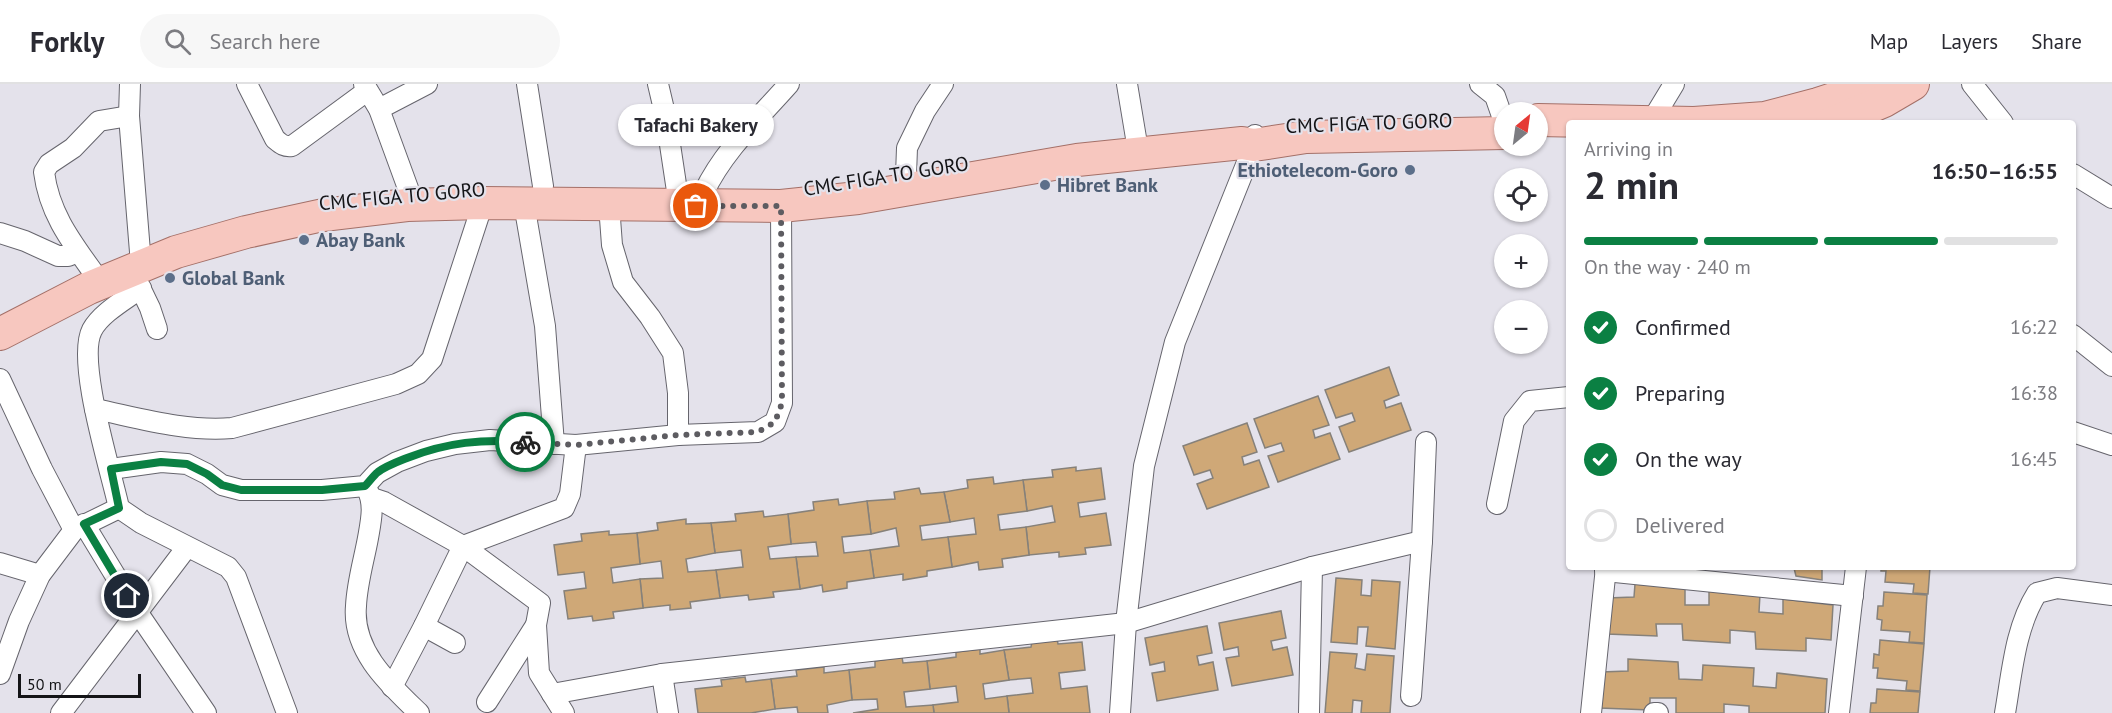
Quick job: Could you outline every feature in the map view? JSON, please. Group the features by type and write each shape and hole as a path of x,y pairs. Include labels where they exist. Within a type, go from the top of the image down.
{"main road":[{"path":"1737,120 1765,118 1818,104 1867,84"},
{"path":"1839,120 1884,101 1913,84"},
{"path":"1548,120 1566,120"},
{"name":"CMC FIGA TO GORO","path":"0,317 87,270 139,269 237,221 322,203 409,191 534,195 759,193 820,190 972,162 1136,138 1255,137 1286,125 1494,124"},
{"path":"1548,134 1566,134"},
{"path":"139,269 176,252 246,232 323,215 407,205 483,203 534,195 609,205 781,206 858,198 1077,160 1242,143 1255,137"},
{"path":"0,334 87,270"}],"street":[{"path":"130,84 129,116 139,269 157,329"},
{"path":"247,84 275,139 286,147 292,146 365,88 379,109 409,191"},
{"path":"379,109 427,84"},
{"path":"527,84 554,444"},
{"path":"658,84 666,118 690,192 721,162 789,84"},
{"path":"906,175 907,148 925,111 943,84"},
{"path":"1127,84 1136,138"},
{"path":"1480,84 1495,96 1497,102"},
{"path":"1652,120 1674,84"},
{"path":"1972,84 2001,120"},
{"path":"87,270 53,211 44,172 49,164 73,148 99,121 129,116"},
{"path":"1120,713 1126,623 1144,466 1175,342 1255,137"},
{"path":"2076,176 2112,198"},
{"path":"95,410 212,430 232,428 396,384 418,374 432,359 483,203"},
{"path":"609,205 612,245 623,282 650,317 673,353 678,393 678,435"},
{"path":"419,713 375,668 362,642 357,625 355,607 372,520 369,492 377,473 426,451 455,444 490,440 576,445 678,435 758,432 775,422 782,403 781,206"},
{"path":"0,233 58,256 68,256 87,270"},
{"path":"139,269 97,321 88,342 89,377 95,410 119,508 141,523 228,567 236,577 287,713"},
{"path":"2076,337 2112,366"},
{"path":"0,379 42,469 206,713"},
{"path":"1497,504 1514,421 1530,401 1566,397"},
{"path":"2076,433 2112,445"},
{"path":"1411,696 1426,442"},
{"path":"392,687 463,546 564,508 570,494 576,445"},
{"path":"111,469 161,462 187,464 222,485 241,490 369,492 463,546 540,603 536,625 539,673 564,713"},
{"path":"0,674 19,621 40,575 79,527 119,508"},
{"path":"552,694 662,674 1126,623 1312,567 1422,540"},
{"path":"61,713 187,547"},
{"path":"0,562 40,575"},
{"path":"1309,713 1312,567"},
{"path":"1591,713 1605,570"},
{"path":"1614,570 1853,596"},
{"path":"1839,713 1856,570"},
{"path":"2005,713 2018,641 2028,607 2037,593 2057,588 2112,596"},
{"path":"487,702 536,625"},
{"path":"424,626 455,643"},
{"path":"662,674 668,713"}],"building":[{"path":"1389,367 1399,395 1384,401 1386,408 1401,403 1411,430 1349,452 1339,427 1355,421 1352,413 1336,418 1325,390"},
{"path":"1318,396 1329,425 1313,430 1315,438 1330,433 1340,459 1278,482 1268,456 1284,451 1281,443 1265,448 1254,419"},
{"path":"1247,423 1257,452 1242,457 1244,465 1259,460 1269,487 1207,509 1197,484 1213,478 1210,470 1194,475 1183,446"},
{"path":"1076,467 1076,471 1101,468 1105,499 1078,503 1080,517 1106,513 1111,545 1085,548 1086,554 1059,557 1059,552 1029,555 1026,527 1055,522 1052,506 1027,511 1023,480 1053,477 1052,470"},
{"path":"993,477 994,484 1023,480 1027,511 998,515 1000,530 1026,527 1029,555 1002,559 1003,567 979,570 978,562 952,567 948,537 976,534 974,518 950,522 944,492 968,488 967,480"},
{"path":"919,488 921,494 944,492 950,522 920,526 922,540 948,537 952,567 927,571 927,576 903,580 903,574 874,578 870,550 899,546 896,528 871,534 867,501 895,499 894,492"},
{"path":"838,499 839,505 867,501 871,534 842,537 844,553 870,550 874,578 847,582 847,588 823,592 822,585 800,589 796,557 818,556 816,542 791,544 788,514 814,510 813,502"},
{"path":"763,511 764,517 788,514 791,544 768,547 770,559 796,557 800,589 773,592 774,597 749,600 748,595 720,598 716,570 743,567 741,550 715,553 711,523 736,521 735,514"},
{"path":"686,519 686,524 711,523 715,553 686,559 688,572 716,570 720,598 690,602 691,608 670,610 670,605 643,608 640,579 663,578 661,561 640,564 637,533 658,530 657,523"},
{"path":"609,531 609,535 637,533 640,564 611,568 613,583 640,579 643,608 613,612 614,618 593,621 592,616 568,619 564,591 586,588 584,572 558,575 554,545 582,541 581,534"},
{"path":"1794,570 1822,570 1822,580 1796,576"},
{"path":"1930,570 1928,594 1913,593 1914,584 1885,582 1886,571 1881,571"},
{"path":"1336,578 1362,580 1361,595 1371,596 1372,580 1400,582 1395,649 1366,646 1368,627 1358,627 1357,644 1331,642"},
{"path":"1635,584 1685,588 1685,605 1709,605 1709,591 1760,594 1759,612 1783,614 1783,599 1833,605 1831,640 1806,638 1806,651 1756,649 1755,632 1730,630 1730,643 1683,640 1682,624 1656,624 1657,636 1607,634 1607,598 1634,597"},
{"path":"1884,592 1927,595 1924,643 1909,642 1910,632 1881,630 1882,620 1877,619 1878,606 1883,606"},
{"path":"1281,611 1286,638 1271,641 1273,650 1287,647 1293,675 1232,686 1226,658 1239,656 1238,647 1224,650 1219,623"},
{"path":"1207,626 1212,653 1197,656 1199,665 1213,662 1218,690 1157,701 1152,673 1165,671 1164,662 1150,665 1145,638"},
{"path":"1057,639 1058,644 1082,642 1085,670 1059,673 1061,689 1087,686 1090,713 1009,713 1007,696 1033,693 1031,678 1009,680 1004,650 1031,647 1032,641"},
{"path":"1880,640 1924,644 1920,691 1906,690 1907,681 1877,678 1878,668 1873,668 1874,654 1879,655"},
{"path":"980,649 980,654 1004,650 1009,680 983,684 985,699 1007,696 1009,713 934,713 933,705 958,702 956,686 930,689 927,661 956,657 956,652"},
{"path":"1330,652 1357,654 1355,668 1365,670 1367,654 1394,656 1390,713 1361,713 1362,701 1353,700 1352,713 1325,713"},
{"path":"902,657 903,663 927,661 930,689 904,692 906,707 933,705 934,713 853,713 878,709 877,699 852,700 849,670 875,667 875,661"},
{"path":"1628,659 1678,662 1679,679 1702,680 1703,665 1754,668 1753,686 1776,688 1777,673 1827,679 1825,713 1749,713 1749,706 1724,704 1724,713 1676,713 1676,698 1650,698 1650,710 1600,708 1601,672 1628,671"},
{"path":"824,667 824,673 849,670 852,700 827,705 828,713 798,713 797,707 775,709 771,679 797,676 796,670"},
{"path":"745,677 746,682 771,679 775,709 751,713 698,713 695,689 722,686 721,680"},
{"path":"1877,689 1920,692 1918,713 1870,713 1871,703 1876,703"}],"way so far":[{"path":"525,442 576,445 678,435 758,432 775,422 782,403 781,206 696,206"}],"place":[{"name":"Ethiotelecom-Goro","path":"1410,170"},
{"name":"Hibret Bank","path":"1045,185"},
{"name":"Tafachi Bakery","path":"696,206"},
{"name":"Abay Bank","path":"304,240"},
{"name":"Global Bank","path":"170,278"}],"route":[{"path":"127,596 84,524 119,508 111,469 161,462 187,464 222,485 241,490 322,490 365,486 377,473 398,462 426,451 455,444 490,440 525,442"}]}
